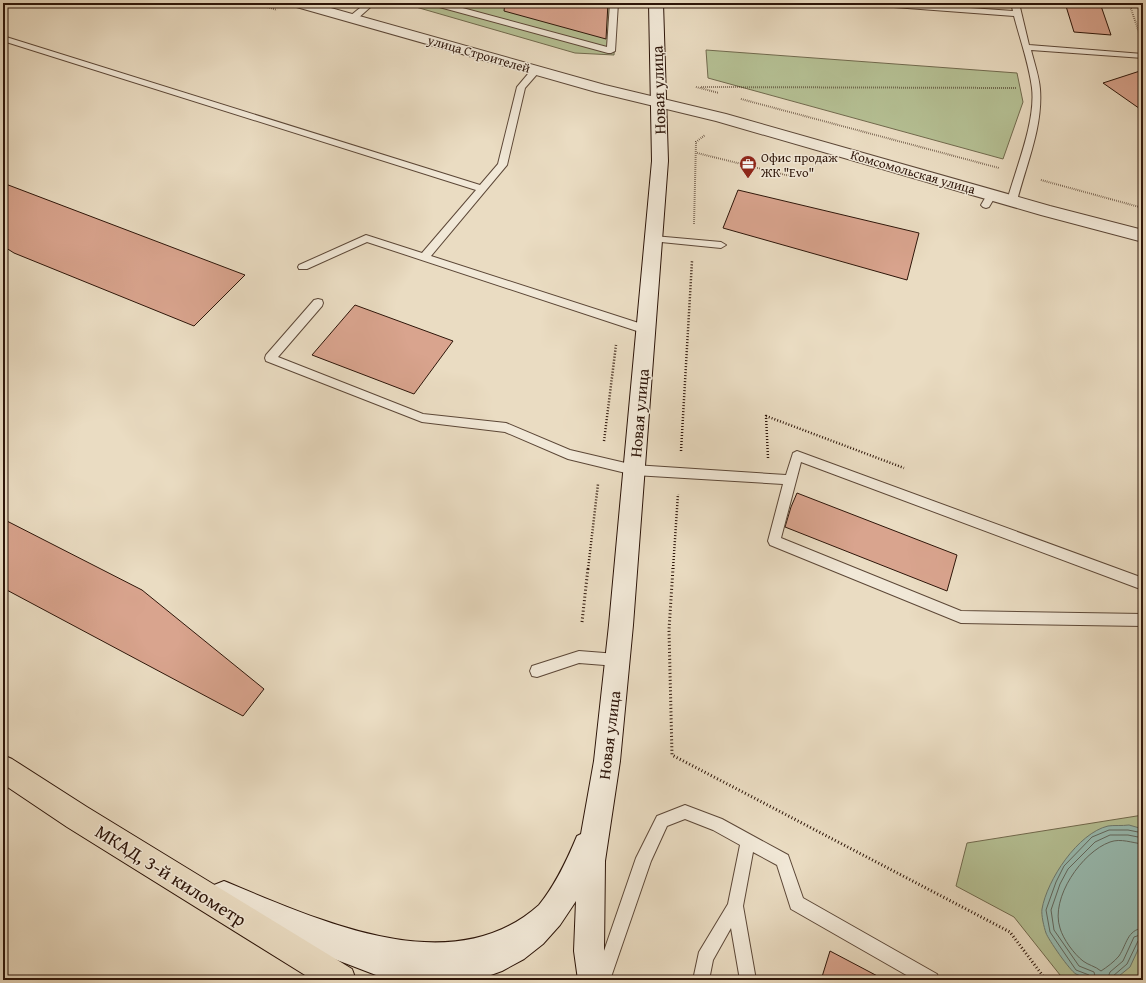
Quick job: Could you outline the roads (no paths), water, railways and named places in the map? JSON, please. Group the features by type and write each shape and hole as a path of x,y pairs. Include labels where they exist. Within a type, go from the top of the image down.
{"highway":[{"name":"МКАД, 3-й километр","path":"3,768 77,817 341,980"}],"street":[{"name":"улица Строителей","path":"298,3 601,89 660,102"},
{"name":"Новая улица","path":"597,821 607,760 617,660 647,330 660,161 660,102 657,64 656,3"},
{"name":"Комсомольская улица","path":"660,102 728,119 988,200 1012,201 1143,236"},
{"path":"152,863 348,950 390,966 426,972 460,971 493,961 525,942 549,917 566,891 582,859 597,821"},
{"path":"593,980 589,951 589,901 591,862 597,821"}],"lane":[{"path":"353,18 371,3"},
{"path":"435,3 611,51 614,3"},
{"path":"867,3 1018,14"},
{"path":"1012,201 1034,119 1036,103 1036,88 1015,3"},
{"path":"3,38 481,188"},
{"path":"1026,47 1143,56"},
{"path":"424,257 502,165 521,87 536,70"},
{"path":"303,267 366,238 647,330"},
{"path":"654,239 721,244"},
{"path":"318,303 270,358 422,418 506,428 568,454 634,470 791,480"},
{"path":"1143,584 797,456 774,541 961,617 1143,620"},
{"path":"537,670 579,657 617,660"},
{"path":"602,980 644,858 662,821 685,812 717,824 783,860 797,903 931,980"},
{"path":"701,980 705,958 734,906 748,841"},
{"path":"734,906 745,956 748,980"}],"water":[{"path":"1129,825 1143,829 1143,939 1130,967 1114,980 1090,979 1073,972 1046,933 1042,914 1045,897 1057,872 1066,859 1086,838 1097,830 1108,826"}],"place":[{"name":"Офис продаж ЖК \"Evo\"","path":"748,179"}]}
